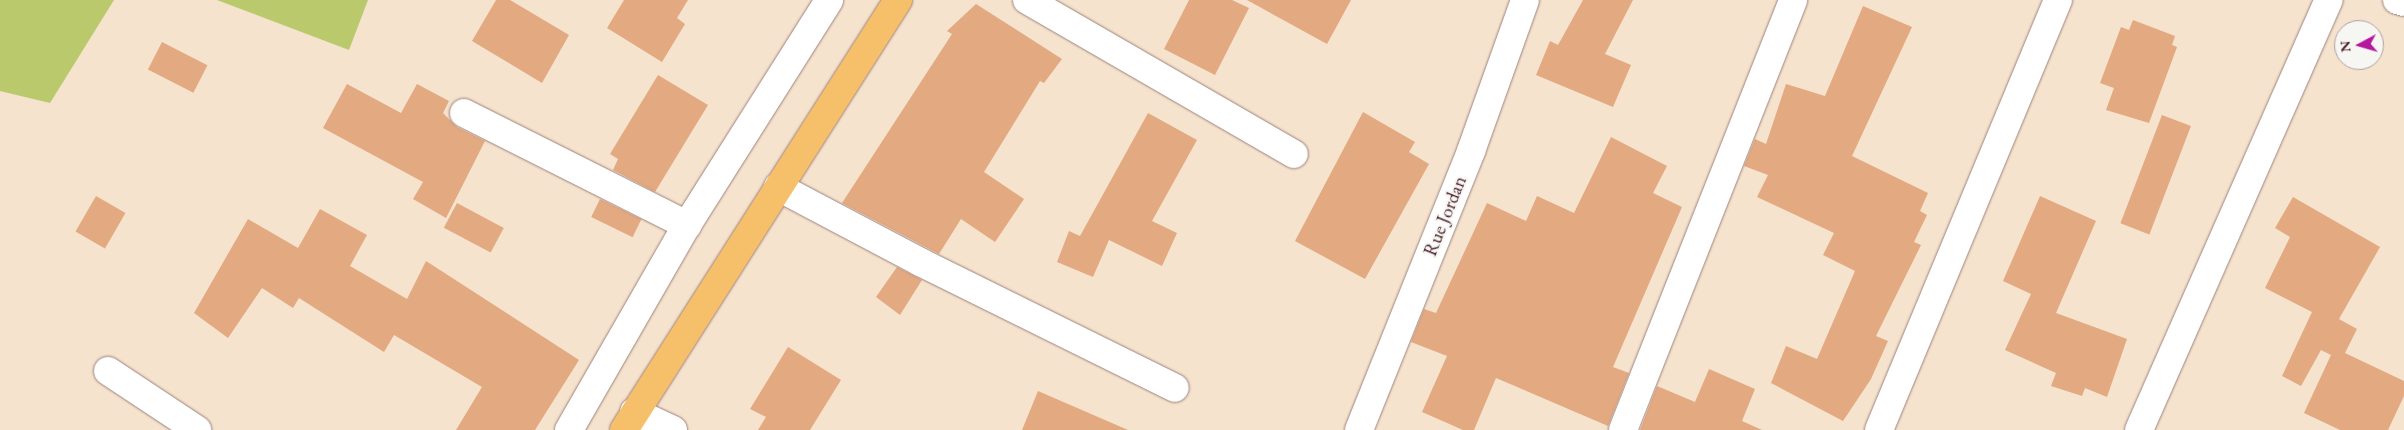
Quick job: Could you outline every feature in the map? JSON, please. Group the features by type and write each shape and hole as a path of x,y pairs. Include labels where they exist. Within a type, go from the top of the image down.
{"main road":[{"path":"629,421 898,0"}],"street":[{"path":"569,430 687,225 829,0"},
{"path":"1027,0 1294,154"},
{"name":"Rue Jordan","path":"1359,430 1472,152 1525,0"},
{"path":"1623,430 1793,0"},
{"path":"1879,430 2058,0"},
{"path":"2139,430 2329,0"},
{"path":"2397,0 2404,2"},
{"path":"464,113 687,225"},
{"path":"778,187 920,262 1175,388"},
{"path":"108,371 197,430"},
{"path":"629,421 673,430"}],"green space":[{"path":"0,0 114,0 50,103 0,91"},
{"path":"217,0 368,0 349,50"}],"building":[{"path":"496,0 510,0 569,35 542,83 472,41"},
{"path":"624,0 688,0 677,18 685,24 662,62 607,28"},
{"path":"1189,0 1232,0 1249,8 1215,75 1164,49"},
{"path":"1247,0 1351,0 1327,44"},
{"path":"1583,0 1633,0 1605,54 1631,65 1613,107 1536,75 1550,41 1558,45"},
{"path":"976,4 1062,59 1044,83 1040,81 984,172 1024,199 995,242 961,219 939,254 842,203 952,34 947,31"},
{"path":"1863,6 1912,27 1852,156 1928,193 1920,211 1927,215 1914,242 1921,245 1876,336 1888,341 1871,379 1843,421 1771,383 1786,346 1817,359 1855,271 1823,255 1834,233 1757,197 1768,175 1744,166 1755,139 1766,144 1786,84 1825,96"},
{"path":"2133,20 2175,36 2172,45 2177,47 2149,123 2106,110 2114,88 2100,83 2121,27 2129,30"},
{"path":"162,42 207,65 193,93 148,70"},
{"path":"658,75 708,105 655,192 613,170 618,159 610,154"},
{"path":"347,84 401,113 417,84 449,101 443,113 457,127 485,141 446,218 413,199 423,182 323,128"},
{"path":"1363,112 1415,142 1409,152 1429,164 1365,279 1295,241"},
{"path":"1148,113 1197,140 1152,221 1177,233 1162,266 1109,240 1093,277 1057,262 1069,231 1080,236"},
{"path":"2162,115 2191,126 2149,234 2120,223"},
{"path":"1611,137 1667,166 1653,193 1682,207 1613,367 1629,373 1608,426 1496,378 1474,430 1463,430 1422,412 1447,356 1411,342 1424,309 1436,313 1487,203 1526,221 1537,196 1574,213"},
{"path":"96,196 125,213 105,249 76,232"},
{"path":"2040,196 2096,221 2056,313 2127,339 2107,397 2085,388 2082,396 2051,386 2056,373 2005,350 2031,294 2003,281"},
{"path":"2293,197 2380,247 2339,319 2357,329 2345,353 2404,381 2404,396 2388,430 2340,430 2304,413 2331,355 2321,350 2301,386 2282,376 2312,312 2265,288 2290,237 2275,228"},
{"path":"600,199 641,219 633,237 591,217"},
{"path":"457,203 504,228 491,253 444,228"},
{"path":"320,209 367,235 350,266 407,299 426,261 579,360 535,430 456,430 482,387 394,335 384,352 299,298 293,308 262,288 228,338 194,313 248,219 298,248"},
{"path":"897,267 922,280 900,315 876,297"},
{"path":"788,347 841,380 810,430 758,430 766,417 750,409"},
{"path":"1709,369 1755,389 1742,421 1762,430 1640,430 1657,386 1695,402"},
{"path":"1038,391 1128,430 1022,430"}]}
